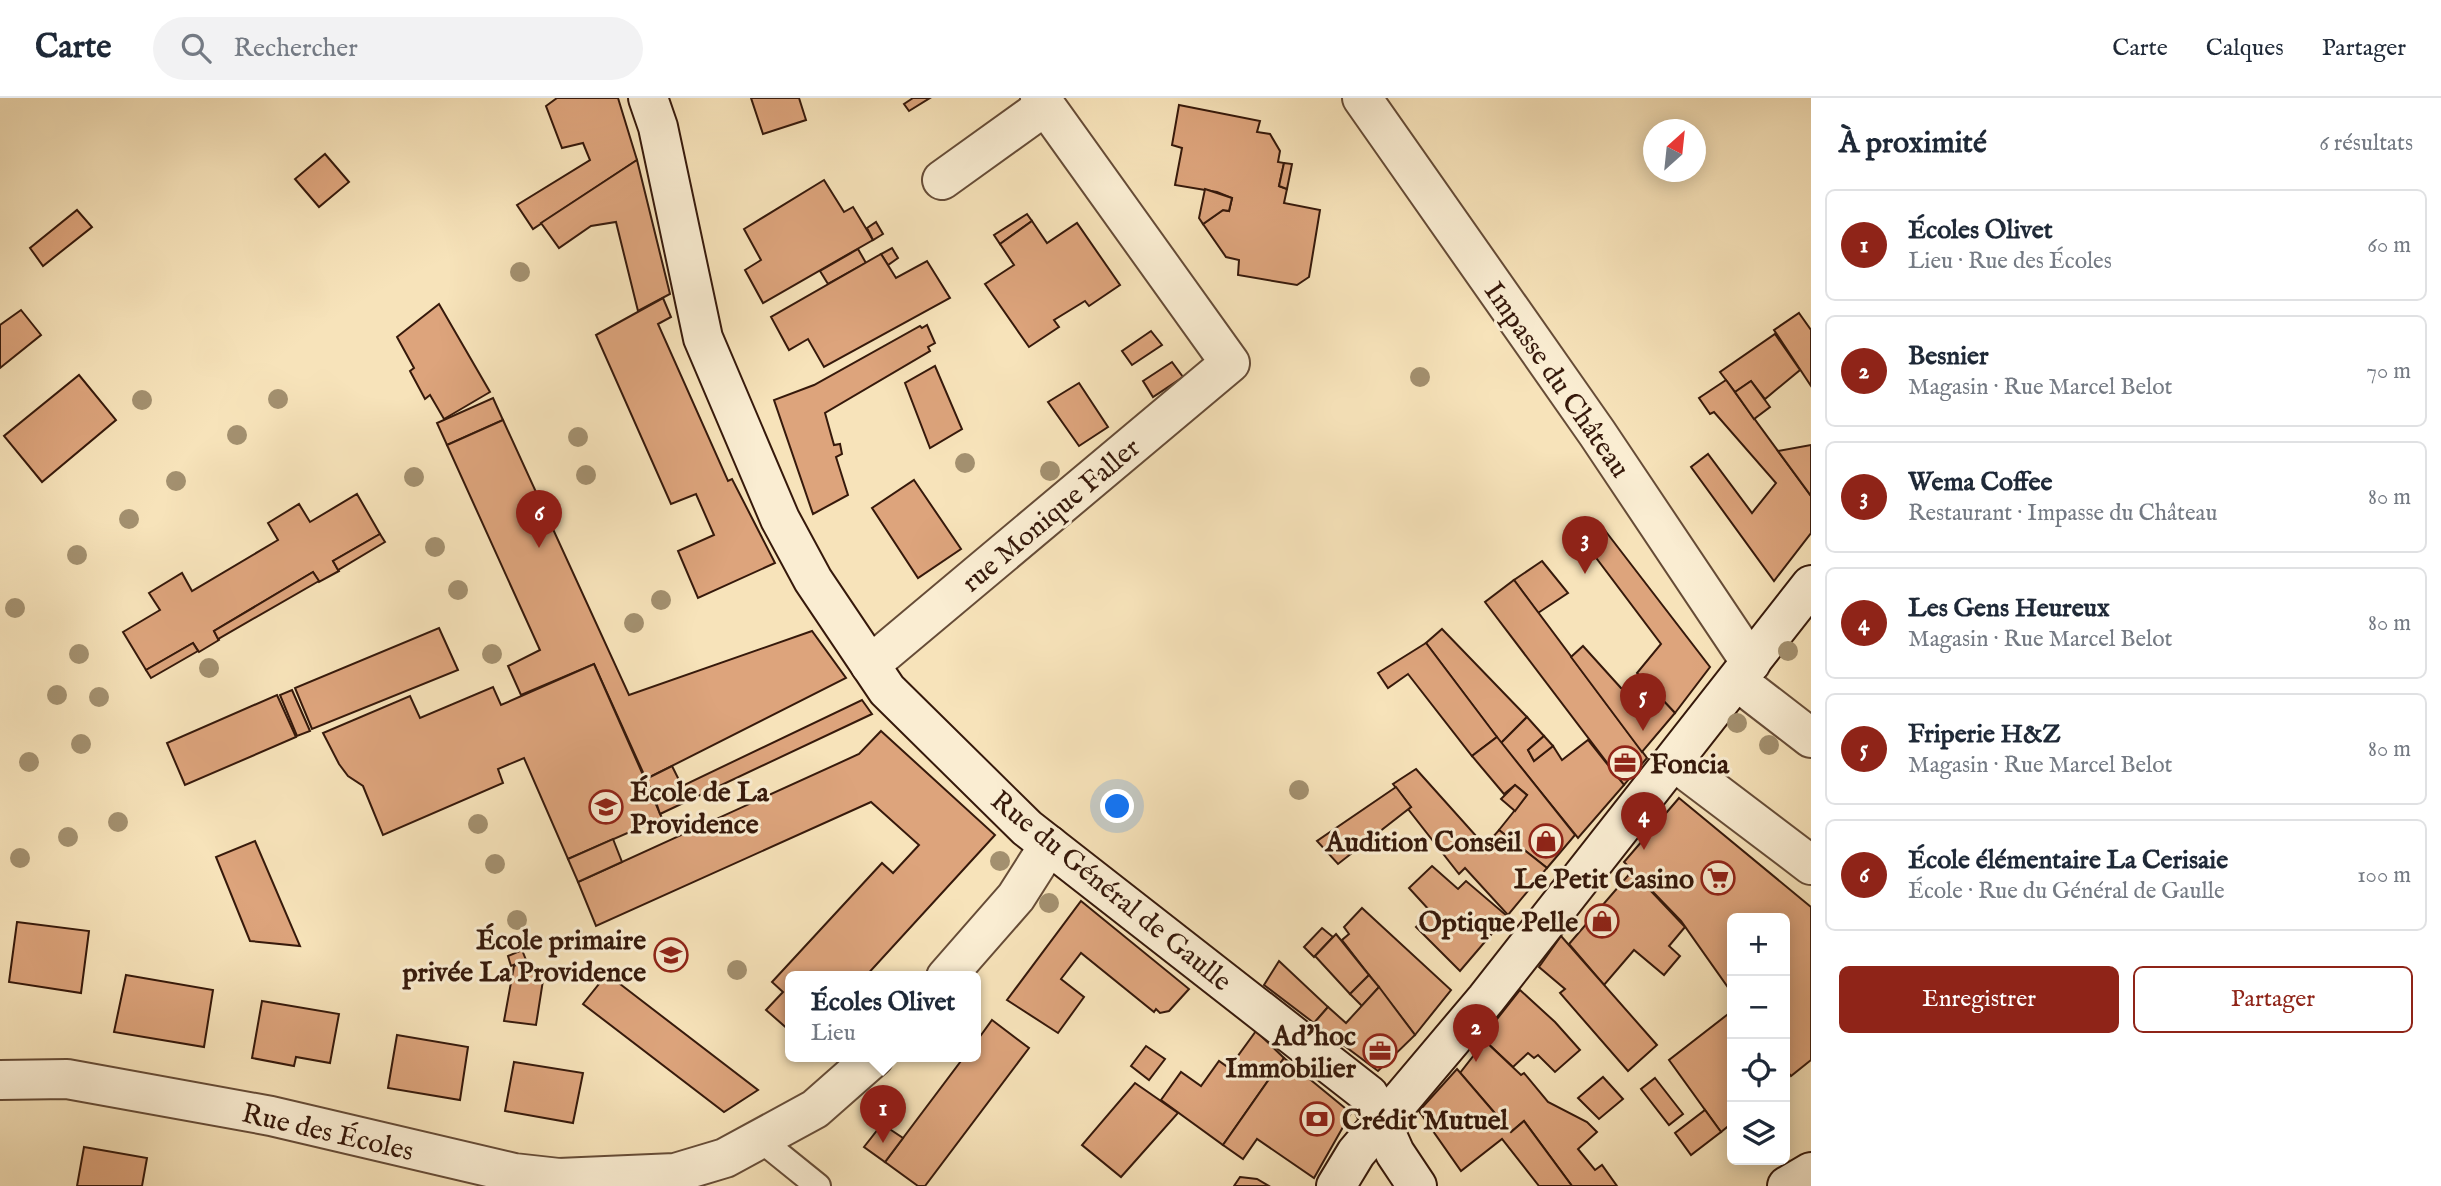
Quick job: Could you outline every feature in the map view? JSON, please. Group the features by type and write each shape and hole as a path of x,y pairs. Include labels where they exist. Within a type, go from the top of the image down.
{"street":[{"name":"Rue du Général de Gaulle","path":"648,98 658,127 703,338 780,519 813,580 887,690 1027,828 1368,1095 1395,1153 1417,1186"},
{"name":"Impasse du Château","path":"1362,98 1597,433 1744,672 1811,738"},
{"name":"rue Monique Faller","path":"870,665 1230,363 1043,102"},
{"path":"942,180 1043,102"},
{"path":"1336,1186 1356,1153 1469,1019 1675,762 1811,585"},
{"path":"1675,762 1811,865"},
{"path":"951,971 1016,897 1049,845"},
{"name":"Rue des Écoles","path":"0,1080 67,1079 271,1116 511,1180 675,1173 725,1158 815,1109 868,1062"},
{"path":"1787,1186 1811,1171"}],"lane":[{"path":"761,1140 818,1186"}],"building":[{"path":"557,98 618,98 637,160 533,229 517,205 590,160 583,143 562,148 546,106"},
{"path":"751,98 799,98 806,120 763,134"},
{"path":"913,98 930,98 909,111 904,104"},
{"path":"1179,105 1260,121 1257,132 1270,134 1280,151 1278,162 1284,163 1279,186 1287,189 1284,203 1320,210 1309,277 1297,285 1238,275 1239,260 1226,257 1203,224 1223,210 1229,211 1232,198 1217,192 1175,185 1182,148 1172,145"},
{"path":"325,154 349,182 319,207 295,179"},
{"path":"637,160 670,294 638,311 616,222 591,226 559,248 541,223"},
{"path":"1284,163 1292,164 1287,189 1279,186"},
{"path":"824,180 844,212 853,207 873,240 763,303 745,270 761,260 744,229"},
{"path":"1205,189 1232,198 1229,211 1223,210 1203,224 1199,218"},
{"path":"77,210 92,227 43,266 30,248"},
{"path":"1027,214 1032,221 1000,244 994,235"},
{"path":"1032,221 1047,243 1077,223 1120,285 1089,306 1085,301 1054,320 1059,327 1029,347 985,284 1014,265 1000,244"},
{"path":"876,222 883,234 873,240 867,228"},
{"path":"892,248 898,258 888,265 881,254"},
{"path":"858,249 866,263 828,284 820,271"},
{"path":"881,254 896,278 927,261 950,298 824,367 808,339 789,350 771,317"},
{"path":"663,298 671,317 658,324 728,481 732,479 775,563 698,598 678,551 714,535 696,494 671,504 596,335"},
{"path":"439,304 490,392 444,419 430,395 425,399 410,371 414,368 397,337"},
{"path":"21,310 41,335 0,368 0,325"},
{"path":"1799,313 1811,330 1811,386 1774,330"},
{"path":"927,325 935,343 928,347 930,351 825,413 834,445 840,444 842,454 836,457 848,495 813,514 774,400 814,385 920,326 922,328"},
{"path":"1151,331 1162,345 1132,365 1122,351"},
{"path":"1775,334 1800,370 1765,399 1751,381 1735,392 1720,372"},
{"path":"1172,362 1183,377 1153,397 1143,381"},
{"path":"935,366 962,429 930,448 905,383"},
{"path":"79,375 116,420 42,482 4,436"},
{"path":"1726,380 1811,496 1811,533 1774,581 1691,467 1708,454 1752,513 1776,483 1714,412 1710,414 1699,398"},
{"path":"1751,381 1770,407 1754,419 1735,392"},
{"path":"1079,383 1108,427 1079,446 1048,402"},
{"path":"493,398 503,420 447,445 437,423"},
{"path":"503,420 629,695 812,631 846,678 646,779 594,664 521,695 508,666 540,650 447,445"},
{"path":"1811,445 1811,496 1778,451"},
{"path":"914,480 961,549 918,578 872,508"},
{"path":"357,494 380,534 333,561 339,571 319,582 313,572 214,631 219,640 199,652 193,643 146,670 123,632 160,610 149,593 182,573 192,591 278,540 268,523 299,504 310,522"},
{"path":"1600,524 1710,667 1675,713 1637,673 1661,644 1597,559 1584,532"},
{"path":"380,534 385,542 338,570 333,561"},
{"path":"1542,561 1568,593 1538,613 1514,580"},
{"path":"313,572 319,581 218,639 214,631"},
{"path":"1514,580 1647,758 1624,785 1485,602"},
{"path":"439,628 458,670 312,729 295,688"},
{"path":"1442,629 1527,717 1501,743 1426,643"},
{"path":"193,643 198,651 151,678 146,670"},
{"path":"1426,643 1497,737 1472,756 1408,674 1388,688 1378,673"},
{"path":"1583,646 1621,688 1632,691 1645,681 1675,713 1642,752 1571,657"},
{"path":"594,664 662,818 568,859 524,758 498,769 503,783 383,835 363,786 348,776 323,733 410,696 420,718 493,687 501,705"},
{"path":"292,690 310,731 297,736 280,695"},
{"path":"277,695 296,737 185,785 167,743"},
{"path":"862,700 872,714 660,814 655,799"},
{"path":"1527,717 1544,736 1528,750 1534,761 1553,746 1562,760 1588,740 1624,785 1578,838 1501,743"},
{"path":"881,731 995,835 870,971 785,971 785,1027 766,1010 783,992 772,982 882,863 893,873 919,845 871,802 596,926 578,882 859,754"},
{"path":"1544,736 1553,746 1534,761 1528,750"},
{"path":"1497,737 1575,835 1547,868 1499,830 1527,795 1515,785 1504,794 1472,756"},
{"path":"672,766 682,786 655,799 646,779"},
{"path":"1416,769 1485,846 1499,830 1547,868 1508,915 1465,868 1459,874 1408,809 1411,807 1393,784"},
{"path":"1515,785 1527,795 1515,811 1501,799"},
{"path":"1396,787 1411,807 1338,864 1317,841"},
{"path":"1679,798 1811,907 1811,1060 1790,1075 1790,913 1727,913 1727,986 1681,921 1624,862"},
{"path":"613,839 622,862 578,882 568,859"},
{"path":"255,841 300,946 250,941 216,857"},
{"path":"1432,866 1458,889 1466,881 1507,916 1460,971 1416,927 1431,912 1409,888"},
{"path":"1632,871 1685,927 1669,946 1680,956 1664,975 1634,950 1604,985 1569,944"},
{"path":"1081,901 1189,989 1169,1011 1160,1013 1156,1009 1154,1012 1081,953 1061,979 1084,997 1058,1033 1007,1000"},
{"path":"1362,908 1451,990 1415,1035 1342,940 1349,934 1344,927"},
{"path":"17,922 89,931 81,993 9,982"},
{"path":"1322,928 1333,937 1314,957 1304,947"},
{"path":"1336,934 1369,975 1350,994 1315,956"},
{"path":"1561,936 1657,1045 1628,1071 1560,993 1565,989 1539,967"},
{"path":"522,950 526,960 511,966 508,956"},
{"path":"526,960 544,974 536,1025 504,1021 514,966"},
{"path":"1279,961 1328,1007 1314,1023 1264,985"},
{"path":"607,974 758,1090 724,1112 583,1004"},
{"path":"126,975 213,990 204,1047 114,1032"},
{"path":"1369,975 1379,987 1362,1006 1350,994"},
{"path":"1379,987 1415,1035 1378,1071 1314,1023 1328,1007 1346,1023"},
{"path":"1520,990 1555,1022 1580,1050 1555,1072 1538,1055 1534,1058 1528,1053 1513,1067 1482,1038"},
{"path":"262,1001 339,1014 330,1063 296,1057 294,1066 252,1058"},
{"path":"1727,1015 1727,1127 1721,1132 1669,1060"},
{"path":"992,1020 1029,1048 925,1186 918,1186 885,1162 960,1062 981,1062 981,1035"},
{"path":"1256,1031 1284,1058 1223,1145 1161,1100 1181,1072 1201,1086 1219,1061 1229,1068"},
{"path":"397,1035 468,1047 460,1100 388,1088"},
{"path":"1485,1041 1521,1075 1524,1073 1548,1102 1587,1122 1597,1132 1578,1149 1595,1170 1602,1165 1617,1186 1572,1186 1524,1121 1511,1132 1460,1073"},
{"path":"1146,1046 1165,1059 1149,1080 1131,1066"},
{"path":"1284,1058 1351,1113 1314,1178 1257,1139 1243,1159 1223,1145"},
{"path":"514,1062 583,1073 573,1123 505,1111"},
{"path":"1457,1069 1511,1132 1524,1121 1572,1186 1539,1186 1502,1139 1461,1171 1419,1111"},
{"path":"1603,1077 1623,1099 1599,1119 1578,1098"},
{"path":"1655,1078 1683,1114 1669,1125 1641,1089"},
{"path":"1135,1083 1178,1113 1121,1177 1082,1145"},
{"path":"1705,1110 1721,1132 1691,1155 1675,1133"},
{"path":"882,1124 903,1138 885,1162 864,1147"},
{"path":"84,1147 147,1158 142,1186 77,1186"},
{"path":"1240,1177 1257,1179 1269,1186 1234,1186"}],"place":[{"name":"École élémentaire La Cerisaie","path":"539,548"},
{"name":"Wema Coffee","path":"1585,574"},
{"name":"Friperie H&Z","path":"1643,731"},
{"name":"Foncia","path":"1625,763"},
{"name":"École de La Providence","path":"606,807"},
{"name":"Audition Conseil","path":"1546,841"},
{"name":"Les Gens Heureux","path":"1644,850"},
{"name":"Le Petit Casino","path":"1718,878"},
{"name":"Optique Pelle","path":"1602,921"},
{"name":"École primaire privée La Providence","path":"671,955"},
{"name":"Ad'hoc Immobilier","path":"1380,1051"},
{"name":"Besnier","path":"1476,1062"},
{"name":"Crédit Mutuel","path":"1317,1119"},
{"name":"Écoles Olivet","path":"883,1143"}]}
